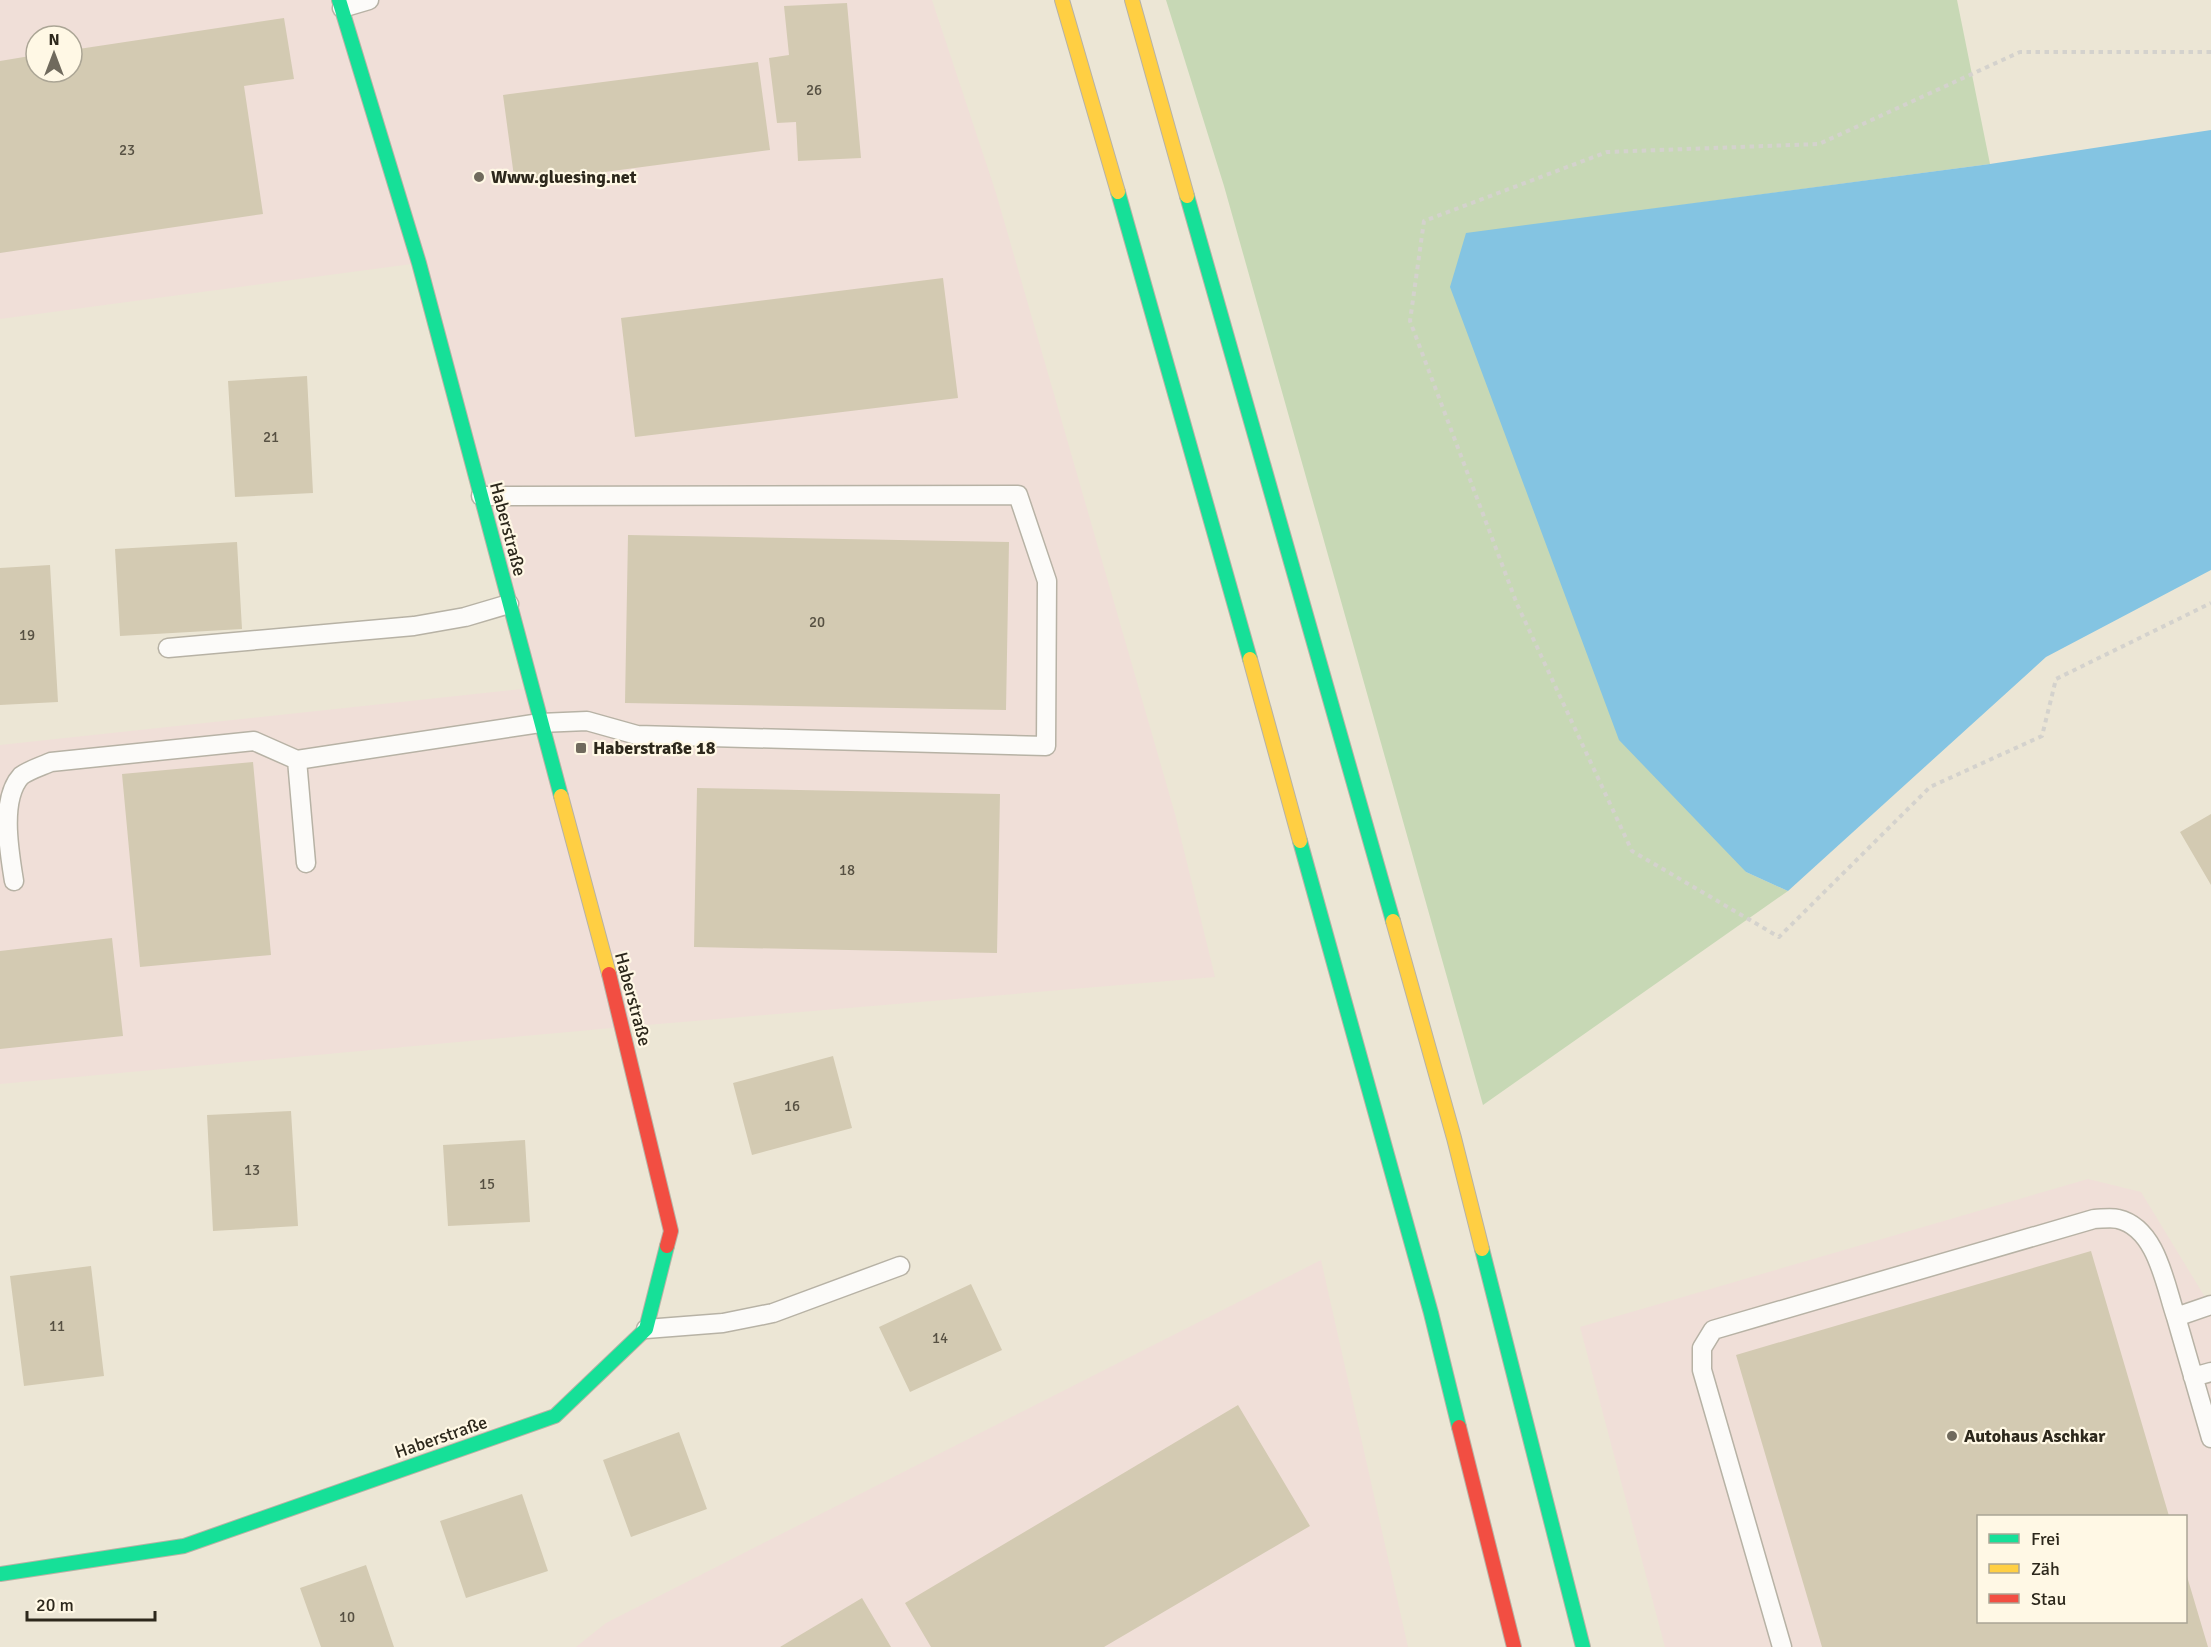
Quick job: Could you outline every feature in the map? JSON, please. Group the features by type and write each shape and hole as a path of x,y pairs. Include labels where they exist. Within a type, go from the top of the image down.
{"main road":[{"path":"1062,0 1152,306 1428,1301 1515,1647"},
{"path":"1132,0 1454,1138 1583,1647"},
{"name":"Haberstraße","path":"0,1574 184,1546 555,1416 646,1329 671,1231 623,1027 419,263 341,4"}],"lane":[{"path":"341,4 369,0"},
{"path":"14,880 4,822 7,794 21,776 51,762 254,741 297,760 540,723 587,721 637,735 1046,746 1047,581 1018,495 481,496"},
{"path":"168,648 414,626 465,617 509,604"},
{"path":"297,760 306,864"},
{"path":"1782,1647 1702,1370 1702,1348 1713,1330 2094,1219 2118,1219 2138,1229 2153,1249 2176,1317 2202,1374 2211,1438"},
{"path":"646,1329 723,1323 773,1313 900,1266"},
{"path":"2176,1317 2211,1305"}],"path":[{"path":"2211,52 2020,52 1819,144 1607,152 1424,220 1410,321 1517,604 1632,851 1779,937 1930,787 2042,736 2056,679 2211,603"}],"shaded area":[{"path":"0,0 932,0 996,193 1175,814 1215,977 623,1027 0,1084 0,745 531,688 419,263 0,319"},
{"path":"2088,1179 2141,1192 2211,1307 2211,1647 1665,1647 1580,1327"},
{"path":"1321,1260 1408,1647 576,1647 606,1623"}],"green space":[{"path":"1166,0 1957,0 1990,164 1466,234 1746,872 1788,891 1483,1105 1224,186"}],"water":[{"path":"2211,130 2211,570 2046,657 1788,891 1746,872 1619,740 1450,287 1466,233 1990,164"}],"building":[{"path":"847,3 861,158 798,161 796,122 777,123 769,58 789,55 784,6"},
{"path":"284,18 294,79 244,86 263,214 0,253 0,61 24,57 24,84 84,84 84,48"},
{"path":"758,62 770,150 515,184 503,95"},
{"path":"943,278 958,398 635,437 621,318"},
{"path":"307,376 313,493 235,497 228,381"},
{"path":"628,535 1009,542 1006,710 625,703"},
{"path":"237,542 242,629 120,636 115,549"},
{"path":"50,565 58,702 0,705 0,568"},
{"path":"253,762 271,955 140,967 122,774"},
{"path":"697,788 1000,794 997,953 694,947"},
{"path":"2211,814 2211,885 2180,832"},
{"path":"112,938 123,1036 0,1049 0,951"},
{"path":"833,1056 852,1128 752,1155 733,1083"},
{"path":"291,1111 298,1226 213,1231 207,1115"},
{"path":"525,1140 530,1222 448,1226 443,1145"},
{"name":"Autohaus Aschkar","path":"2091,1251 2169,1515 1977,1515 1977,1623 2187,1623 2187,1576 2208,1647 1822,1647 1736,1355"},
{"path":"91,1266 104,1376 24,1386 10,1276"},
{"path":"971,1284 1002,1350 910,1392 879,1327"},
{"path":"1238,1405 1310,1526 1104,1647 931,1647 905,1603"},
{"path":"679,1432 707,1509 631,1537 603,1460"},
{"path":"522,1494 548,1571 466,1598 440,1521"},
{"path":"366,1565 394,1647 321,1647 300,1588"},
{"path":"862,1598 891,1647 780,1647"}],"traffic: fast":[{"path":"339,0 419,263 561,796"},
{"path":"1118,192 1250,659"},
{"path":"1187,196 1393,921"},
{"path":"1300,841 1431,1313 1459,1427"},
{"path":"0,1574 184,1546 555,1416 646,1329 667,1246"},
{"path":"1482,1249 1583,1647"}],"traffic: slow":[{"path":"1062,0 1118,192"},
{"path":"1132,0 1187,196"},
{"path":"1250,659 1300,841"},
{"path":"561,796 609,974"},
{"path":"1393,921 1454,1138 1482,1249"}],"traffic: jam":[{"path":"609,974 671,1231 667,1246"},
{"path":"1459,1427 1514,1647"}],"place":[{"name":"Www.gluesing.net","path":"479,177"},
{"name":"Haberstraße 18","path":"581,748"},
{"name":"Autohaus Aschkar","path":"1952,1436"}]}
